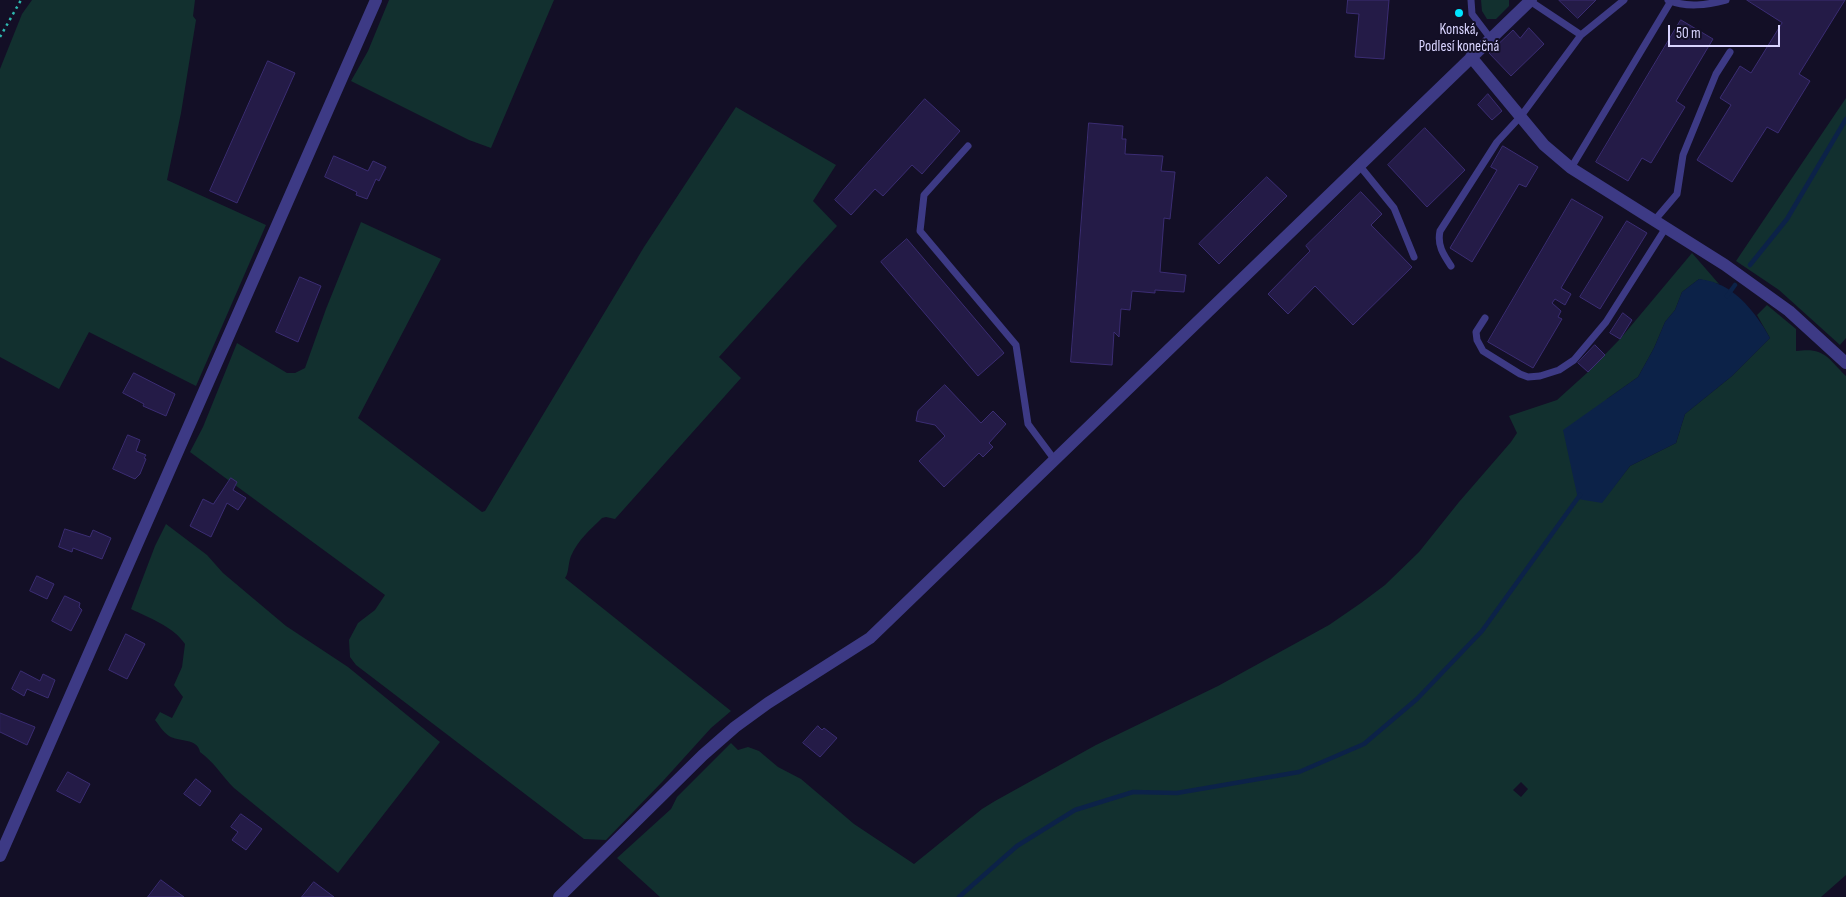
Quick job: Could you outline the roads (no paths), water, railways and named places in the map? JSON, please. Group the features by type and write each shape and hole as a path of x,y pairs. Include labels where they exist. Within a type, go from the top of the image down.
{"street":[{"path":"0,856 376,0"},
{"path":"559,897 703,755 735,727 768,703 870,638 1530,0"},
{"path":"1471,57 1544,145 1571,168 1725,265 1789,311 1846,363"}],"lane":[{"path":"1471,0 1472,14 1491,38"},
{"path":"1530,0 1581,35"},
{"path":"1451,266 1440,248 1438,239 1440,230 1498,142 1521,116 1581,35 1624,0"},
{"path":"1571,168 1669,0 1681,5 1706,4 1726,0"},
{"path":"1654,221 1677,194 1683,155 1716,74 1730,52"},
{"path":"968,146 924,195 920,230 1016,345 1028,424 1054,459"},
{"path":"1359,165 1394,208 1414,258"},
{"path":"1485,318 1476,332 1477,340 1483,351 1528,377 1540,376 1558,370 1574,360 1606,322 1666,228"}],"water":[{"path":"1699,279 1716,283 1734,293 1755,314 1770,338 1732,376 1685,414 1676,443 1630,466 1602,503 1578,499 1563,430 1638,377 1654,348 1665,322 1675,310 1682,292"}],"waterway":[{"path":"1750,265 1787,219 1846,119"},
{"path":"1727,296 1735,285"},
{"path":"959,897 1017,846 1075,810 1133,792 1177,793 1299,772 1364,744 1417,699 1482,631 1580,495"}],"place":[{"name":"Konská, Podlesí konečná","path":"1459,13"}]}
